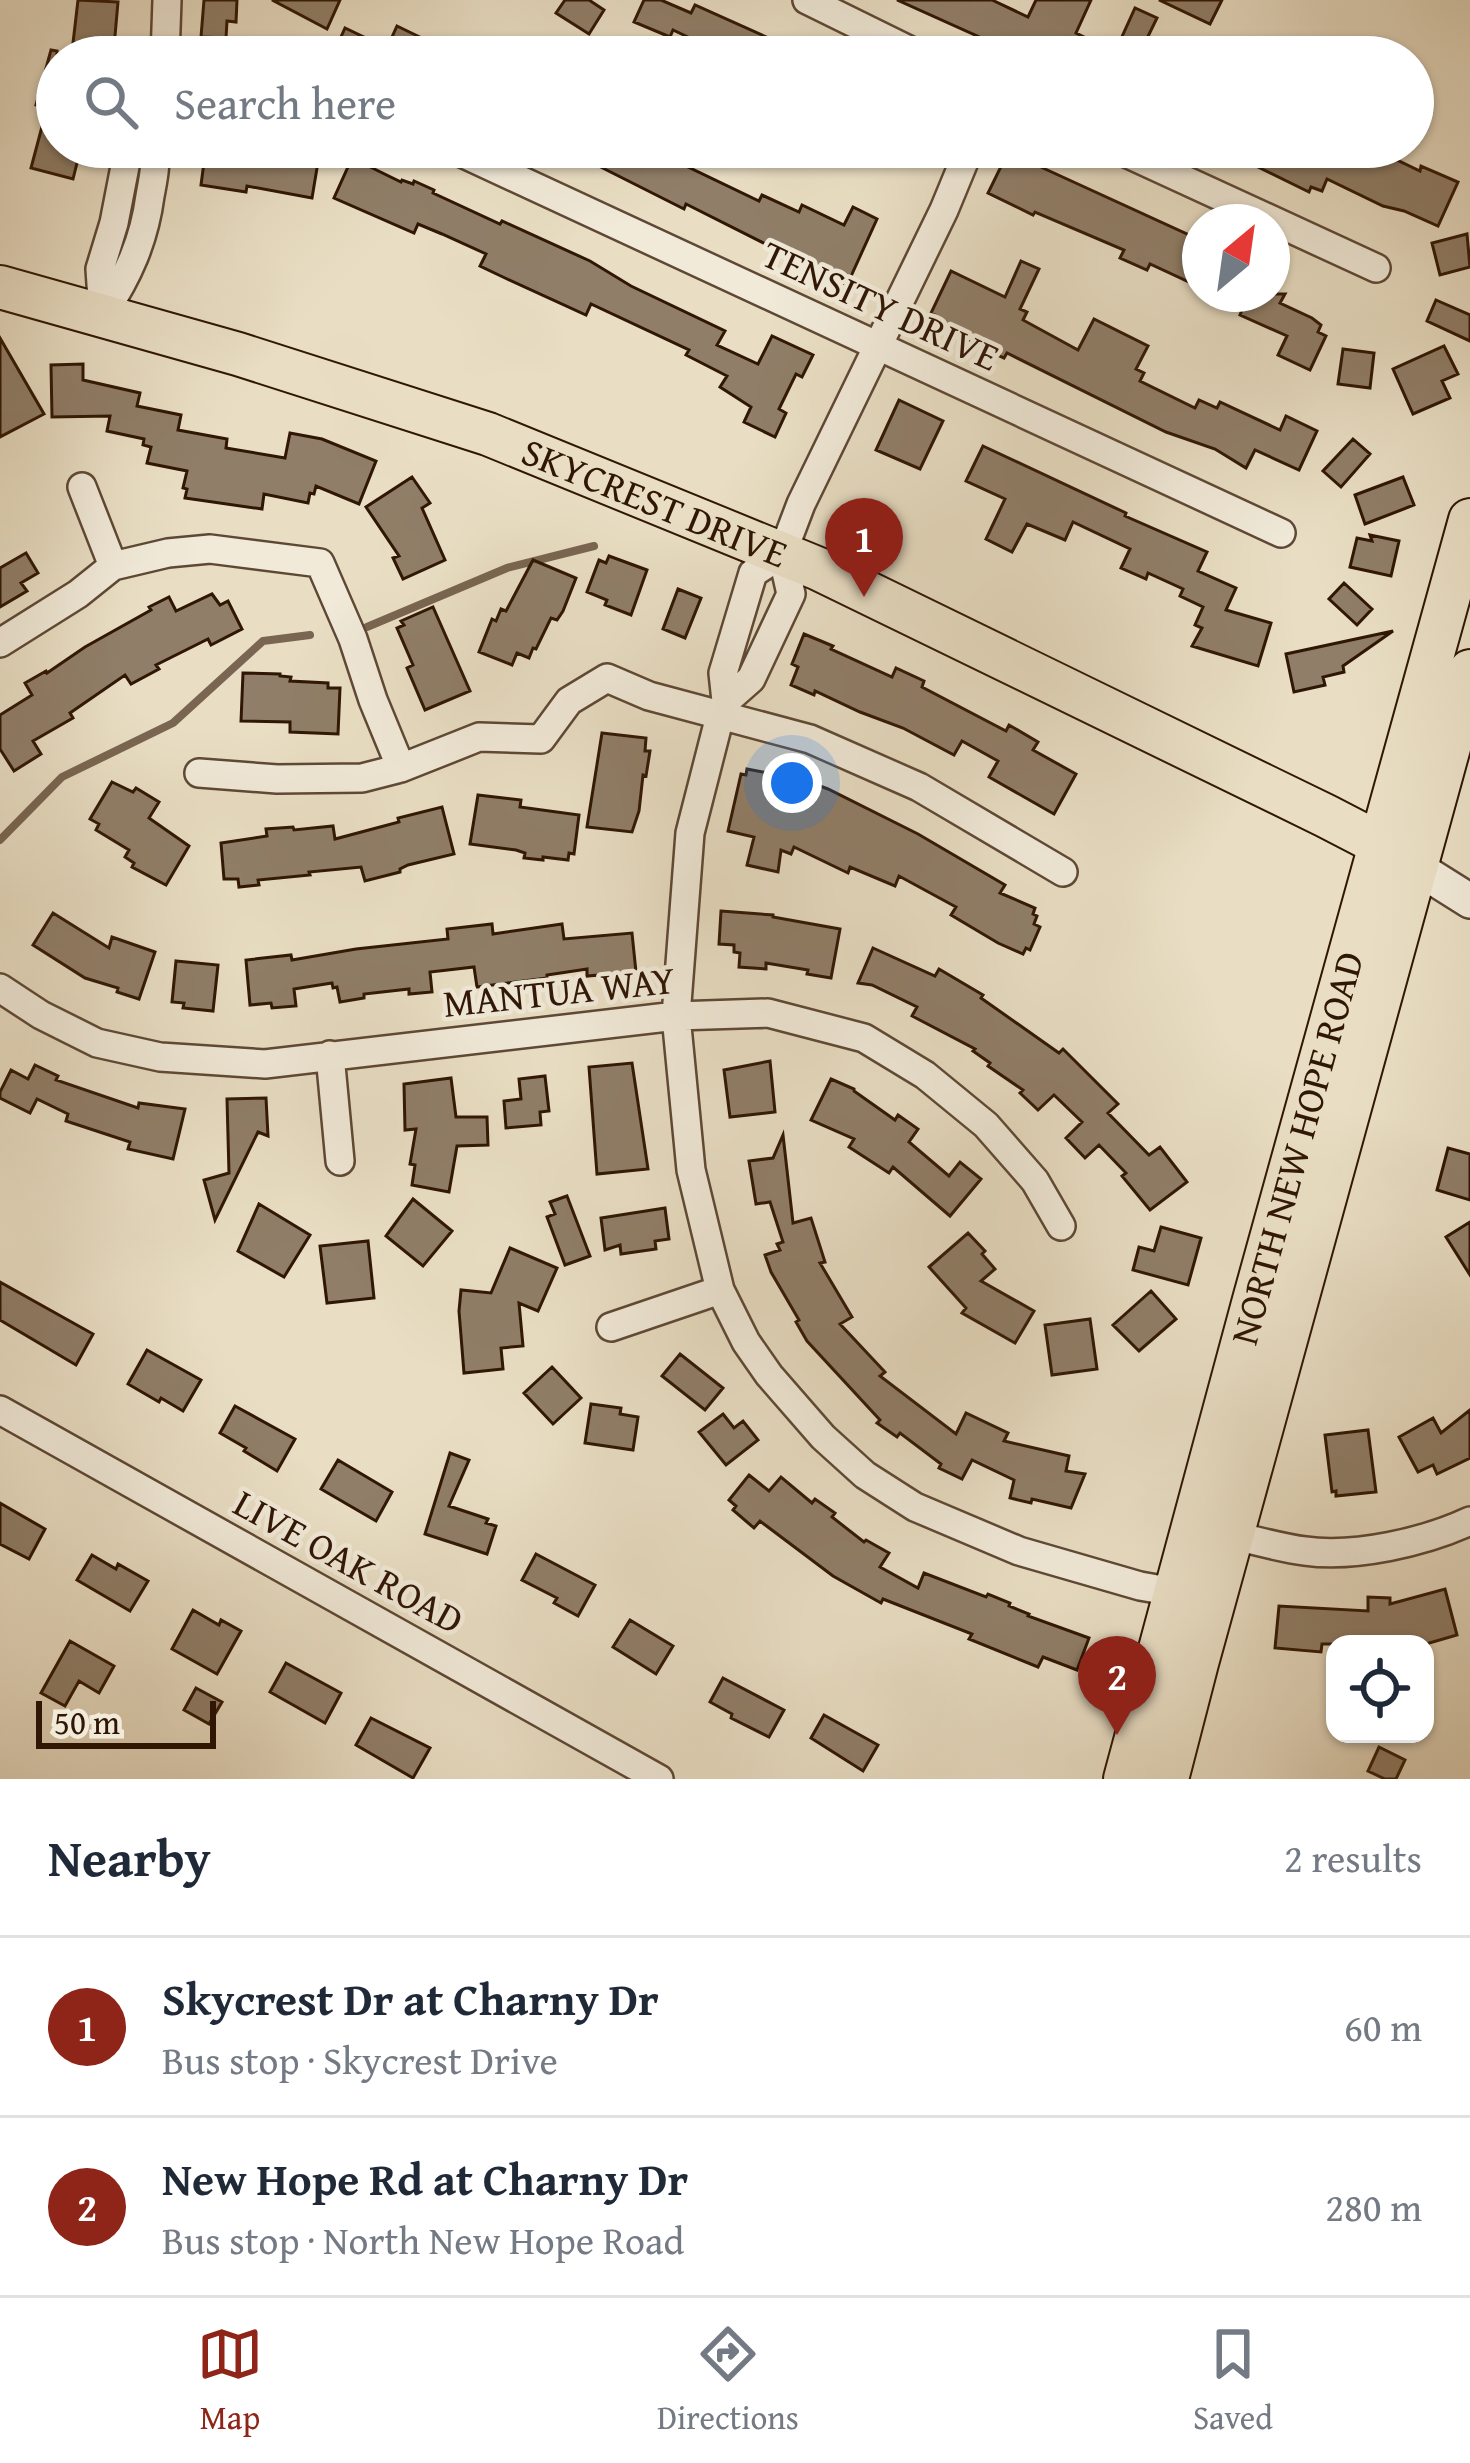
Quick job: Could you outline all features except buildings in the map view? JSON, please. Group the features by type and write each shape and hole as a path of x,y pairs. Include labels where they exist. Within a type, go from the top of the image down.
{"main road":[{"name":"SKYCREST DRIVE","path":"0,286 488,434 782,554 1380,844 1417,867"},
{"name":"NORTH NEW HOPE ROAD","path":"1126,1779 1470,520"},
{"name":"NORTH NEW HOPE ROAD","path":"1167,1779 1470,671"}],"street":[{"path":"166,36 167,0"},
{"path":"807,0 880,36"},
{"path":"103,314 100,269 125,168"},
{"path":"103,314 127,277 145,231 155,168"},
{"name":"TENSITY DRIVE","path":"494,168 1281,533"},
{"path":"723,708 751,679 790,594 782,554 801,504 961,168"},
{"path":"1159,168 1376,268"},
{"path":"82,487 113,566"},
{"path":"0,643 113,566 210,549 320,563 401,768"},
{"path":"782,554 753,573 723,673 723,708 689,833 676,1016 691,1171 720,1289 746,1342 770,1375 823,1437 865,1475 915,1507 1019,1552 1174,1592"},
{"path":"199,773 277,779 362,778 478,737 541,739 569,701 607,678 649,696 723,708 810,739 919,787 1063,872"},
{"name":"SKYCREST DRIVE","path":"1417,867 1470,901"},
{"name":"MANTUA WAY","path":"0,988 41,1015 97,1042 160,1057 265,1064 676,1016 768,1013 864,1038 925,1075 986,1125 1035,1181 1061,1226"},
{"path":"330,1055 340,1161"},
{"path":"611,1328 720,1289"},
{"name":"LIVE OAK ROAD","path":"0,1410 659,1779"},
{"path":"1232,1537 1308,1552 1352,1551 1403,1544 1470,1521"}],"waterway":[{"path":"367,627 507,568 594,546"},
{"path":"0,840 62,777 173,723 263,641 310,635"}],"place":[{"name":"Skycrest Dr at Charny Dr","path":"864,597"},
{"name":"New Hope Rd at Charny Dr","path":"1117,1735"}]}
